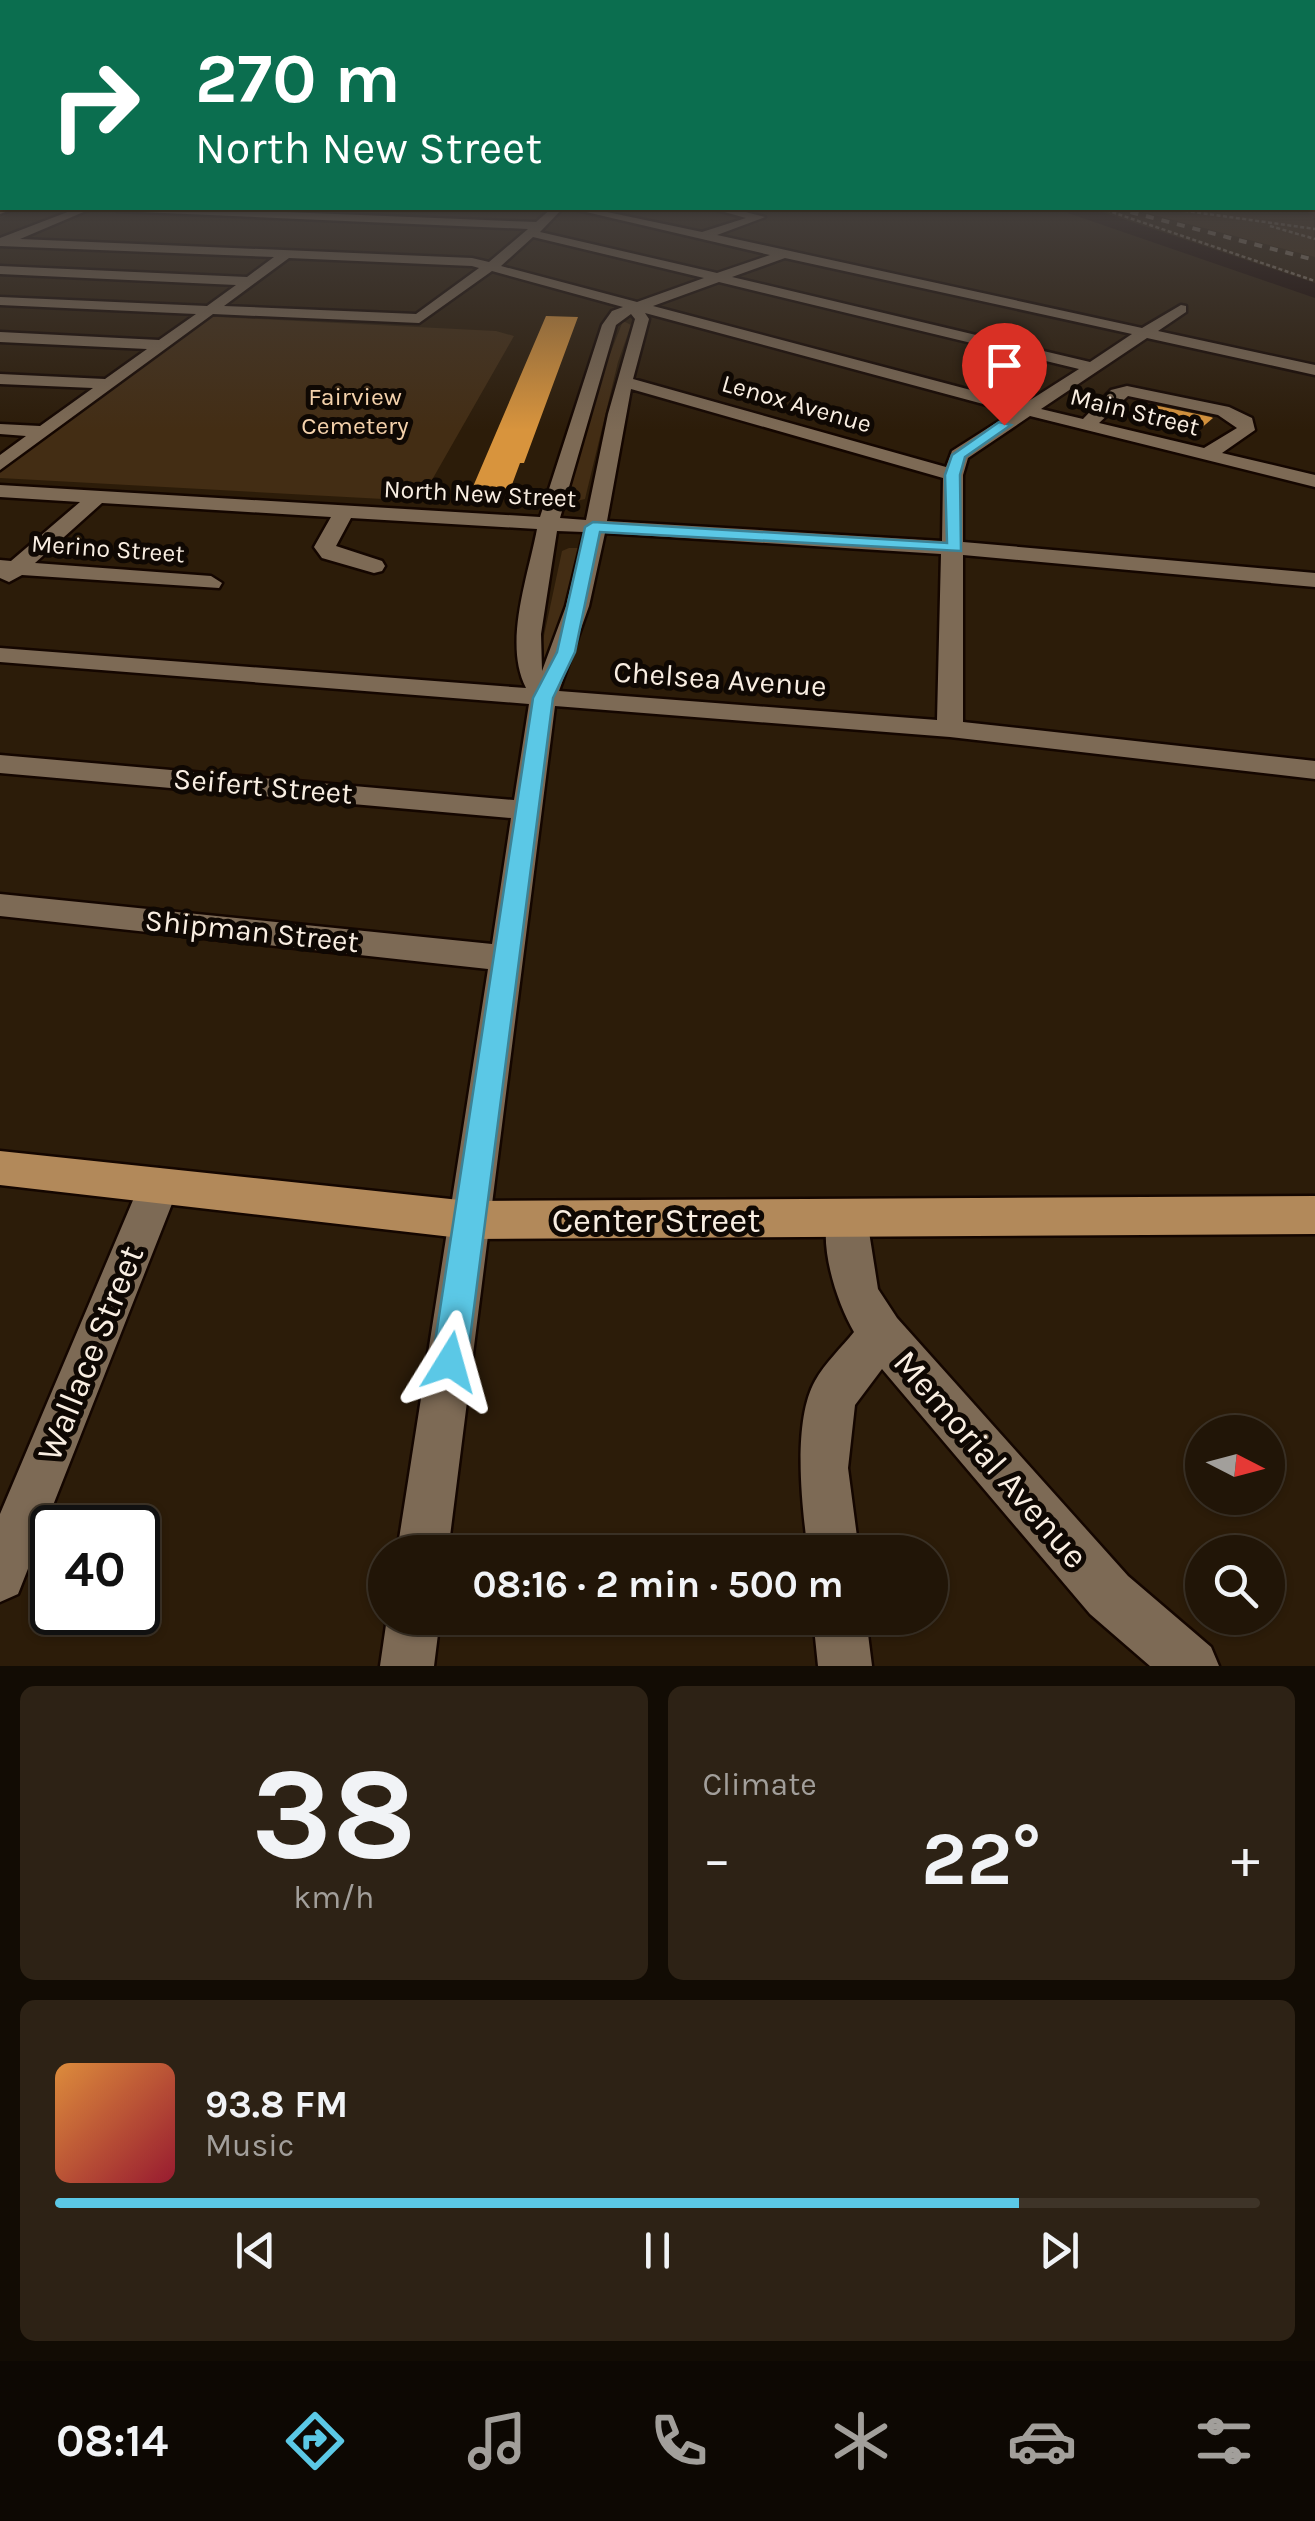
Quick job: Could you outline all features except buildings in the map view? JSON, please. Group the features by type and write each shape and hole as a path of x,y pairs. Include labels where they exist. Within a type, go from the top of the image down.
{"main road":[{"name":"Center Street","path":"0,1168 469,1220 1315,1216"}],"street":[{"path":"0,287 23,275"},
{"path":"111,275 248,281"},
{"path":"68,304 116,275"},
{"path":"0,464 257,275"},
{"path":"0,300 420,319 477,275"},
{"name":"Main Street","path":"515,275 1026,410 1315,481"},
{"path":"710,275 1093,367"},
{"path":"543,698 528,670 548,524 609,325 617,314 726,275"},
{"path":"881,275 1315,370"},
{"path":"425,1535 543,698 566,652 642,319 635,308"},
{"path":"950,729 953,475 959,455 1181,309"},
{"path":"0,337 160,345"},
{"path":"0,379 108,384"},
{"name":"Lenox Avenue","path":"626,383 651,386 953,475"},
{"path":"1087,425 1117,394 1127,391 1223,411 1246,422 1246,430 1236,439 1207,454"},
{"path":"0,429 44,432"},
{"name":"North New Street","path":"0,492 955,548 1315,580"},
{"path":"5,573 96,498"},
{"path":"344,512 325,547 330,553 374,566"},
{"name":"Merino Street","path":"5,573 212,583"},
{"name":"Chelsea Avenue","path":"0,655 950,729 1315,770"},
{"name":"Seifert Street","path":"0,764 526,810"},
{"name":"Shipman Street","path":"0,905 505,958"},
{"name":"Wallace Street","path":"0,1576 11,1518 158,1186"},
{"name":"Memorial Avenue","path":"846,1219 857,1295 882,1334 1109,1594 1192,1666"},
{"path":"831,1535 824,1468 832,1396 882,1334"},
{"path":"407,1666 412,1635"},
{"path":"842,1635 845,1666"}],"green space":[{"name":"Fairview Cemetery","path":"199,316 496,331 514,336 420,501 0,478 0,464"},
{"path":"623,321 631,325 618,362 585,499 572,502 568,499 597,387"},
{"path":"578,548 580,553 549,664 539,659 562,551"}],"waterway":[{"path":"1267,275 1315,291"}],"route":[{"path":"450,1362 543,698 566,652 593,527 955,548 953,475 959,455 1004,425"}]}
